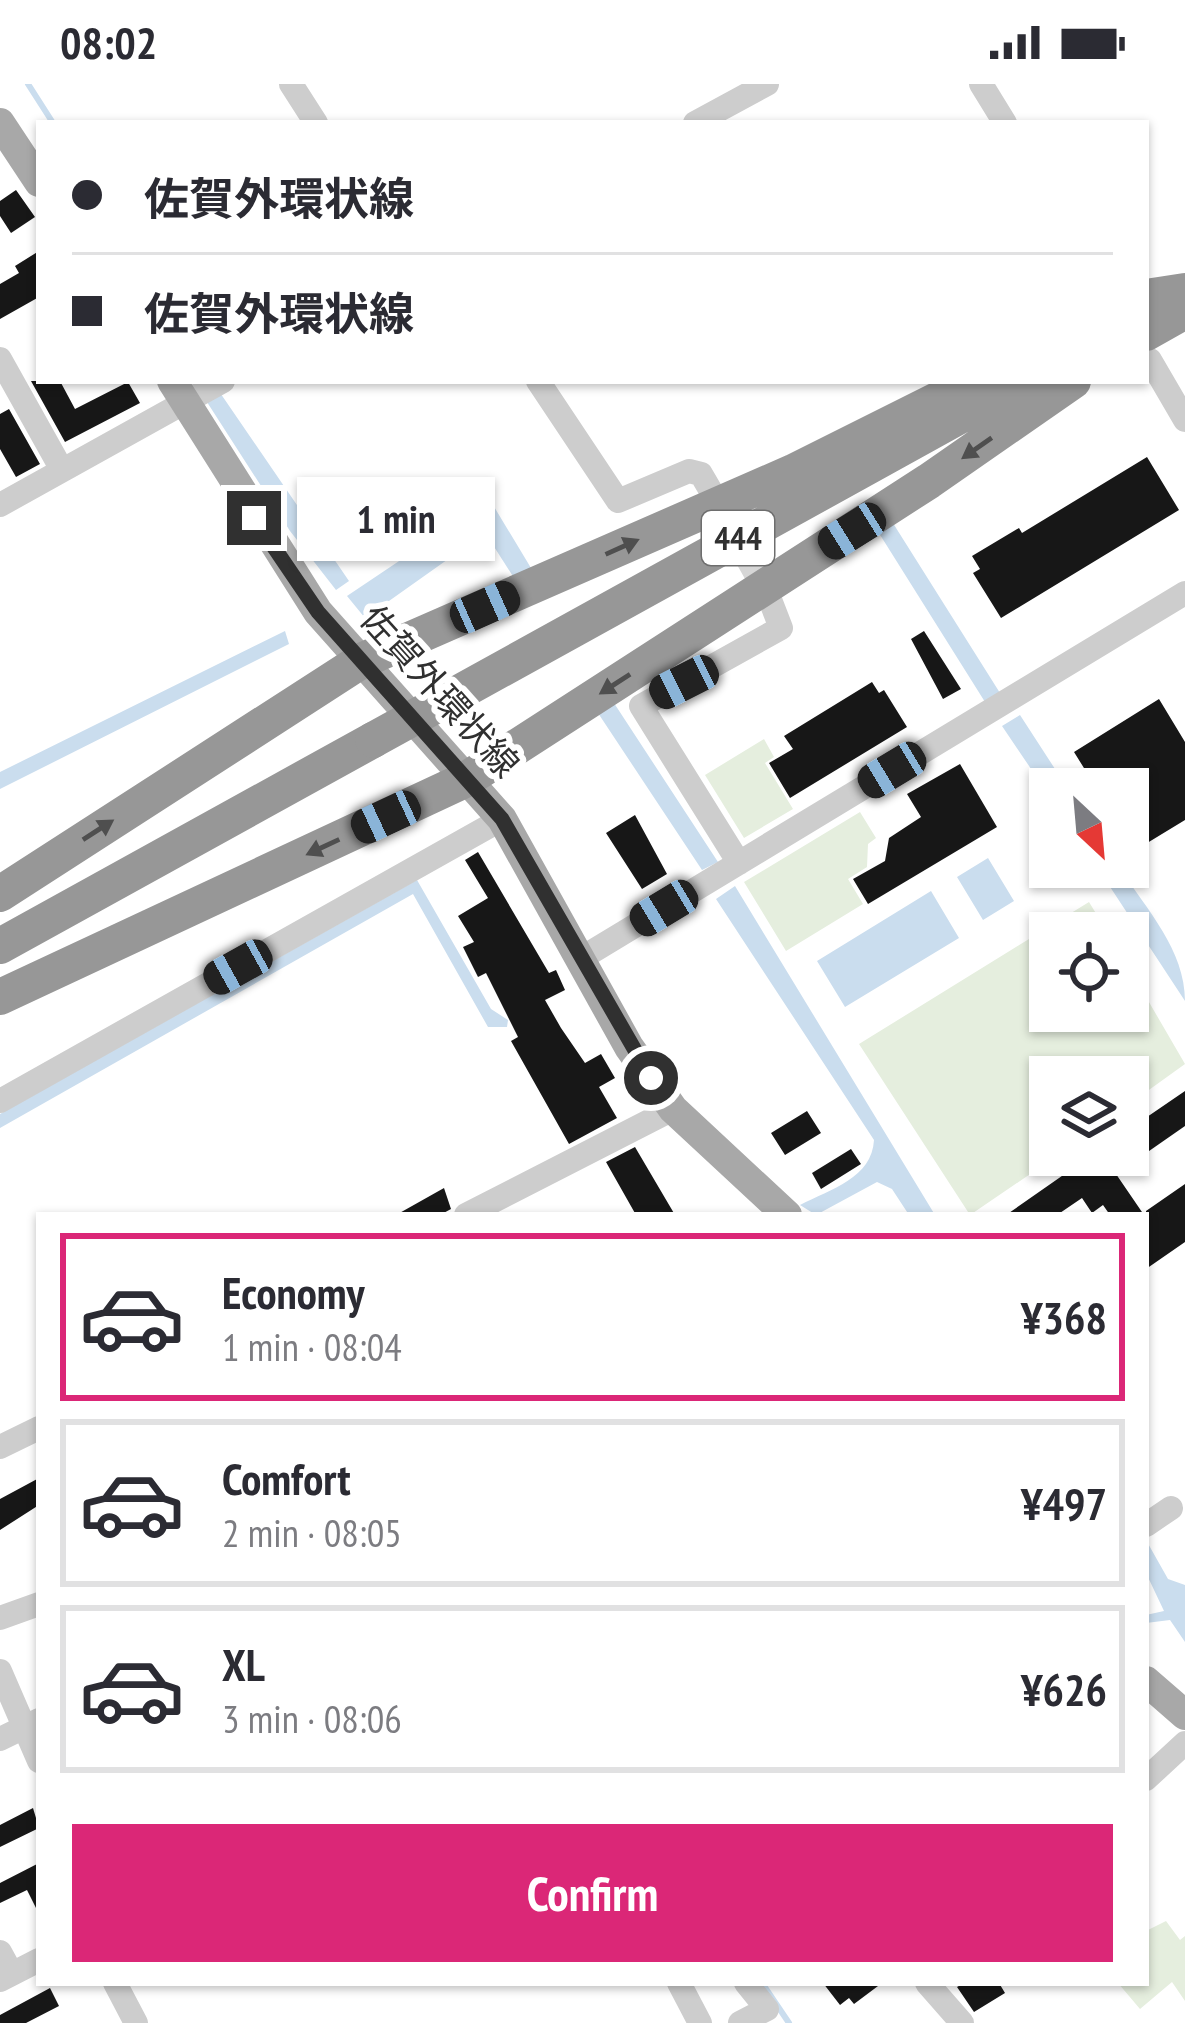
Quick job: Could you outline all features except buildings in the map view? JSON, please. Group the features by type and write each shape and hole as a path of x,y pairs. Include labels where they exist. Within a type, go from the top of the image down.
{"highway":[{"path":"1149,297 1185,291"},
{"path":"1149,311 1185,291"},
{"path":"1149,345 1185,310"},
{"path":"0,893 361,661 793,472 969,384"},
{"name":"444","path":"0,946 1018,384"},
{"path":"0,997 467,779 909,494 1069,384"}],"main road":[{"path":"0,123 36,177"},
{"name":"佐賀外環状線","path":"184,393 278,556 361,661 502,819 629,1047 674,1109 784,1212"},
{"path":"1149,1684 1185,1715"}],"street":[{"path":"291,84 314,120"},
{"path":"701,120 767,84"},
{"path":"981,84 1003,120"},
{"path":"1149,348 1185,420"},
{"path":"0,358 62,470"},
{"path":"0,505 184,393 213,384"},
{"path":"540,384 618,501 688,471 701,475 715,498"},
{"path":"580,959 1185,592"},
{"path":"739,862 640,706 781,628 769,597"},
{"path":"0,1101 502,819"},
{"path":"472,1212 674,1109"},
{"path":"0,1447 36,1429"},
{"path":"1149,1523 1171,1508"},
{"path":"0,1618 36,1605"},
{"path":"0,1671 33,1723 0,1739"},
{"path":"1149,1776 1185,1743"},
{"path":"4,1969 36,1961"},
{"path":"117,1986 136,2023"},
{"path":"682,1986 700,2023"},
{"path":"740,2023 770,2016 748,1986"},
{"path":"930,1986 962,2023"}],"green space":[{"path":"764,739 774,757 765,763 793,809 744,838 705,775"},
{"path":"860,812 876,838 868,844 867,867 848,879 863,904 786,951 744,882"},
{"path":"1089,902 1095,912 1073,912"},
{"path":"1029,939 1029,1032 1149,1032 1149,1002 1185,1064 1149,1090 1149,1056 1029,1056 1029,1175 968,1212 859,1044"},
{"path":"1166,1921 1180,1940 1185,1936 1185,2001 1172,1982 1140,2009 1121,1986 1149,1986 1149,1930"}],"water":[{"path":"214,384 349,581 336,590 290,531 196,385"},
{"path":"490,500 534,573 516,581 491,542 468,545 365,618 347,596"},
{"path":"891,520 1000,693 985,702 877,530"},
{"path":"285,631 289,644 0,789 0,772"},
{"path":"612,700 718,862 702,870 596,710"},
{"path":"1020,715 1054,768 1030,768 1002,726"},
{"path":"988,858 1014,901 983,920 957,877"},
{"path":"417,880 491,1009 508,1020 507,1027 488,1027 413,894 0,1128 0,1114"},
{"path":"735,886 933,1212 907,1212 892,1189 877,1182 822,1212 800,1205 858,1173 872,1153 874,1140 716,899"},
{"path":"1111,888 1133,888 1152,915 1179,965 1185,1001 1149,946 1149,912 1127,912"},
{"path":"931,891 959,938 845,1007 817,961"},
{"path":"1149,1545 1168,1579 1185,1585 1185,1642 1170,1620 1149,1623 1149,1614 1164,1611 1149,1579"}],"waterway":[{"path":"28,84 51,120"},
{"path":"764,1986 789,2023"}],"tunnel":[{"path":"729,526 769,597"}],"route":[{"path":"254,518 318,612 502,819 629,1047 651,1078"}]}
